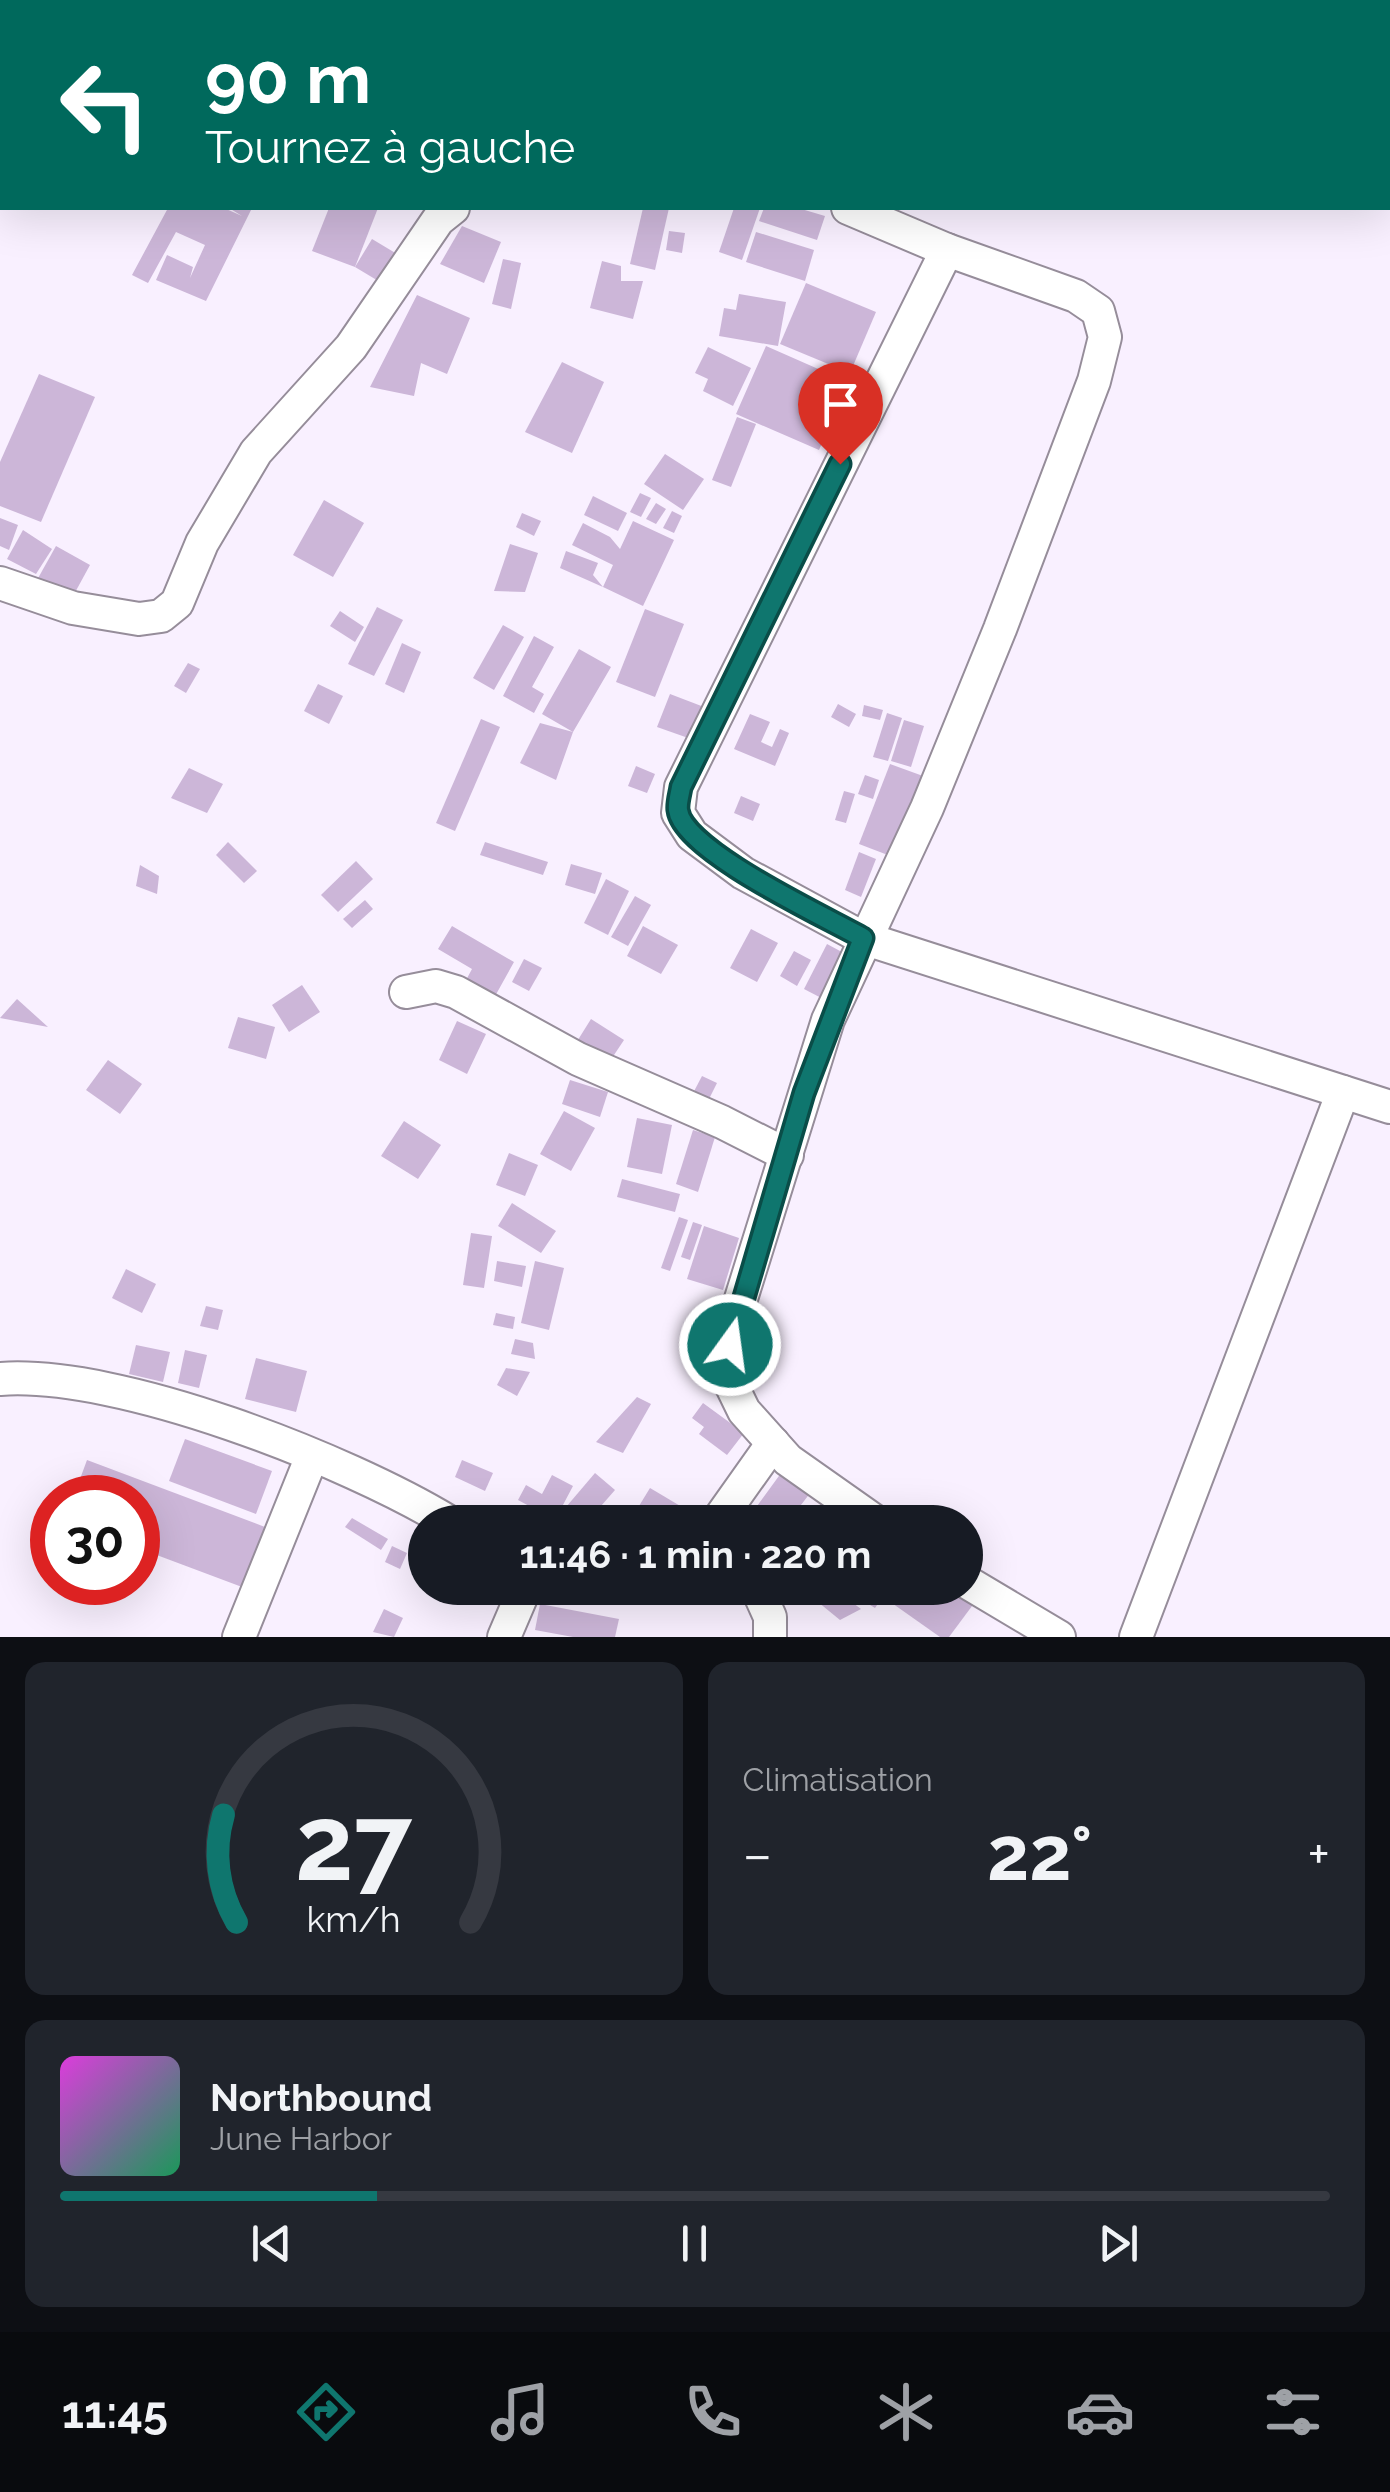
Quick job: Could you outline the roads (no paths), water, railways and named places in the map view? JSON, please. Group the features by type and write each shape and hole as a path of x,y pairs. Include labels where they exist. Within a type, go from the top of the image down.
{"street":[{"path":"0,582 73,608 139,619 161,616 177,603 202,542 256,452 351,347 438,220 450,210"},
{"path":"853,210 946,250 1076,296 1098,311 1105,337 1089,396 1000,629 927,808 828,1020 735,1318 726,1372 744,1411 772,1443 854,1505"},
{"path":"946,250 681,787 678,812 692,836 743,873 863,938 1390,1107"},
{"path":"406,992 436,986 456,992 578,1059 787,1155"},
{"path":"1136,1637 1343,1092"},
{"path":"0,1379 24,1377 166,1402 312,1456 414,1505"},
{"path":"729,1505 772,1443"},
{"path":"240,1637 312,1456"},
{"path":"983,1592 1059,1637"},
{"path":"504,1637 518,1605"},
{"path":"764,1605 770,1617 770,1637"}]}
